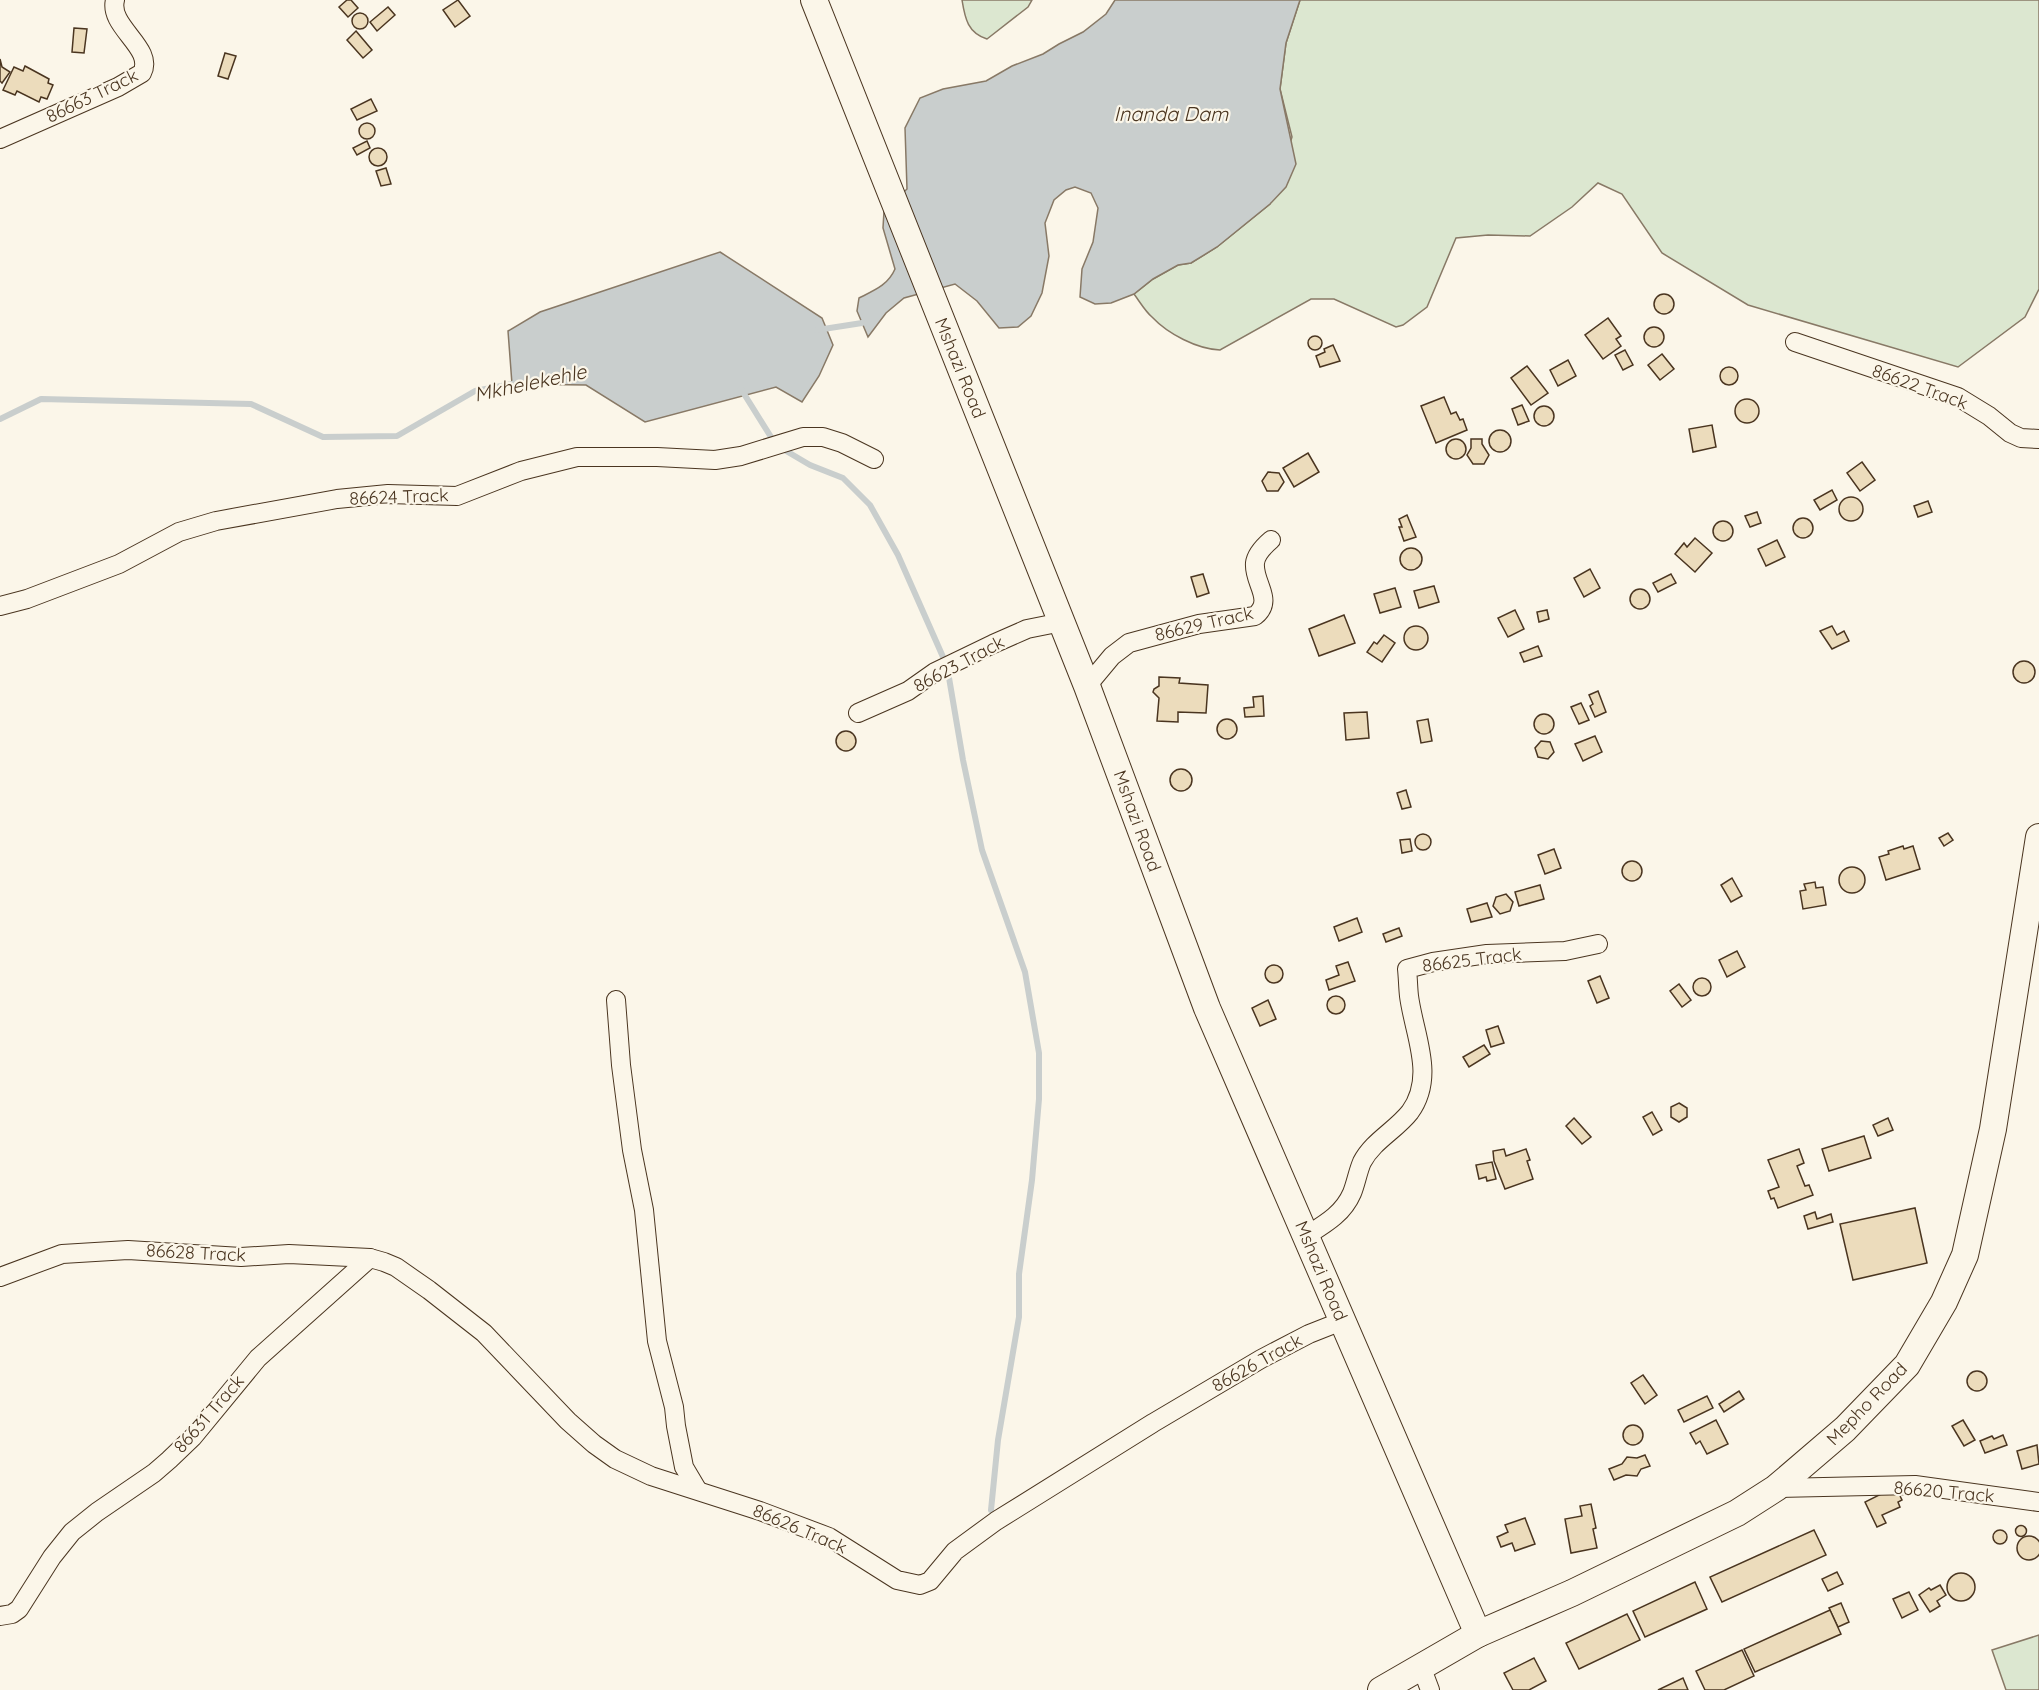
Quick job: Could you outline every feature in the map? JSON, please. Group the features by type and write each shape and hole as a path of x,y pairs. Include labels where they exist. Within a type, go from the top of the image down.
{"street":[{"name":"86663 Track","path":"0,139 118,87 142,74 146,64 119,21 114,7 115,0"},
{"name":"Mshazi Road","path":"814,0 1087,686 1207,1008 1478,1634"},
{"name":"86622 Track","path":"1795,342 1958,397 1981,410 2010,433 2033,441 2039,439"},
{"name":"86624 Track","path":"0,606 27,599 119,564 179,532 216,521 337,499 388,494 457,496 521,471 578,457 715,460 741,456 803,437 823,437 842,443 874,459"},
{"name":"86629 Track","path":"1087,686 1112,656 1129,643 1199,624 1255,616 1264,604 1255,562 1261,549 1271,540"},
{"name":"86623 Track","path":"858,713 908,691 935,672 993,644 1027,629 1062,622"},
{"name":"Mepho Road","path":"1381,1690 1478,1634 1572,1593 1737,1513 1776,1488 1845,1429 1907,1365 1944,1302 1961,1264 1976,1211 2033,905 2039,837"},
{"name":"86625 Track","path":"1306,1236 1332,1220 1342,1209 1352,1194 1363,1161 1376,1144 1408,1114 1419,1098 1423,1080 1422,1057 1409,997 1407,969 1433,962 1487,954 1565,951 1598,944"},
{"path":"616,1000 621,1065 632,1150 644,1210 657,1341 674,1407 679,1449 684,1467 697,1489"},
{"name":"86628 Track","path":"0,1277 62,1254 128,1250 241,1257 289,1254 370,1258 396,1267"},
{"name":"86631 Track","path":"0,1616 12,1614 20,1609 52,1557 72,1532 169,1460 193,1437 258,1358 370,1258"},
{"name":"86626 Track","path":"396,1267 484,1333 568,1421 615,1459 651,1476 697,1489 829,1537 897,1580 920,1585 930,1581 955,1551 996,1521 1261,1359 1309,1334 1342,1321"},
{"name":"86620 Track","path":"1776,1488 1915,1485 2039,1502"},
{"path":"1421,1666 1430,1690"}],"green space":[{"path":"962,0 1032,0 1028,7 987,39 976,33 968,24"},
{"path":"1300,0 2039,0 2039,289 2025,317 1958,367 1748,305 1662,253 1622,194 1598,183 1572,207 1530,236 1488,235 1456,238 1427,307 1403,325 1396,327 1334,299 1311,299 1220,350 1193,344 1174,335 1159,323 1147,312 1134,294 1153,279 1178,265 1191,263 1217,247 1270,204 1292,137 1280,89 1286,43"},
{"path":"2039,1635 2039,1690 2006,1690 1992,1650"}],"water":[{"name":"Inanda Dam","path":"1115,0 1300,0 1286,43 1280,89 1296,164 1286,187 1270,204 1217,247 1191,263 1178,265 1153,279 1134,294 1111,303 1095,304 1080,297 1082,269 1093,242 1098,208 1091,193 1075,187 1066,190 1054,200 1045,223 1049,256 1042,293 1031,316 1018,327 999,328 977,301 955,284 904,298 886,313 868,337 857,311 859,298 885,283 895,269 883,228 884,211 907,189 905,128 920,98 943,89 986,81 1012,66 1043,54 1083,32 1106,14"},
{"path":"720,252 822,318 833,345 819,376 802,402 776,387 645,422 586,385 512,384 508,331 540,312"}],"building":[{"path":"347,0 351,0 358,8 348,17 339,7"},
{"path":"458,0 470,16 455,27 443,10"},
{"path":"388,7 395,15 377,31 370,22"},
{"path":"357,13 363,13 368,21 366,27 357,29 352,24 352,18"},
{"path":"74,28 87,29 84,53 72,52"},
{"path":"356,31 372,50 363,58 347,40"},
{"path":"225,53 236,56 228,79 218,76"},
{"path":"0,59 2,67 10,72 2,83 0,81"},
{"path":"25,66 49,79 48,83 53,85 47,99 41,97 39,102 17,91 15,95 3,90 14,67 23,71"},
{"path":"371,99 377,111 357,120 351,109"},
{"path":"367,123 373,125 375,131 373,137 367,139 361,137 359,131 361,125"},
{"path":"367,141 370,148 357,155 353,148"},
{"path":"374,148 382,148 387,153 385,164 374,166 369,161 369,153"},
{"path":"386,168 391,184 381,186 376,171"},
{"path":"1660,294 1668,294 1674,300 1674,308 1668,314 1660,314 1654,308 1654,300"},
{"path":"1608,318 1621,336 1616,339 1621,346 1603,359 1585,335"},
{"path":"1650,327 1658,327 1664,333 1664,341 1658,347 1650,347 1644,341 1644,333"},
{"path":"1312,336 1318,336 1322,343 1318,350 1312,350 1308,346 1308,340"},
{"path":"1333,345 1340,361 1320,367 1316,356"},
{"path":"1625,350 1633,365 1623,370 1615,355"},
{"path":"1662,354 1674,369 1660,380 1648,365"},
{"path":"1568,360 1576,376 1558,386 1550,370"},
{"path":"1527,366 1548,393 1531,405 1511,378"},
{"path":"1725,367 1733,367 1738,372 1736,383 1725,385 1720,380 1720,372"},
{"path":"1444,397 1451,414 1456,412 1460,420 1463,419 1467,430 1436,443 1421,406"},
{"path":"1747,399 1752,400 1758,406 1758,416 1752,422 1747,423 1742,422 1736,416 1735,411 1736,406 1742,400"},
{"path":"1522,405 1529,421 1518,425 1512,409"},
{"path":"1540,406 1548,406 1554,412 1554,420 1548,426 1540,426 1534,420 1534,412"},
{"path":"1712,425 1716,447 1693,452 1689,429"},
{"path":"1500,430 1508,433 1511,441 1508,449 1500,452 1492,449 1489,441 1492,433"},
{"path":"1452,439 1460,439 1466,445 1466,453 1460,459 1452,459 1446,453 1446,445"},
{"path":"1471,439 1482,439 1482,444 1489,455 1484,464 1473,464 1467,455 1471,448"},
{"path":"1308,453 1319,472 1294,487 1283,468"},
{"path":"1862,462 1875,480 1860,491 1847,473"},
{"path":"1268,472 1279,473 1284,482 1278,491 1267,491 1262,481"},
{"path":"1832,490 1837,500 1820,510 1814,500"},
{"path":"1851,497 1856,498 1862,504 1862,514 1856,520 1851,521 1846,520 1840,514 1839,509 1840,504 1846,498"},
{"path":"1928,501 1932,512 1918,517 1914,506"},
{"path":"1757,512 1761,523 1750,527 1745,516"},
{"path":"1407,515 1416,537 1404,541 1399,519"},
{"path":"1799,518 1807,518 1813,524 1813,532 1807,538 1799,538 1793,532 1793,524"},
{"path":"1719,521 1727,521 1733,527 1733,535 1727,541 1719,541 1713,535 1713,527"},
{"path":"1695,538 1712,553 1695,572 1675,554 1684,543 1687,547"},
{"path":"1777,540 1785,557 1766,566 1758,549"},
{"path":"1411,548 1419,551 1422,559 1419,567 1411,570 1403,567 1400,559 1403,551"},
{"path":"1590,569 1600,588 1584,597 1574,578"},
{"path":"1203,574 1209,593 1197,597 1191,577"},
{"path":"1671,574 1676,583 1658,592 1653,583"},
{"path":"1434,586 1439,602 1419,608 1414,591"},
{"path":"1395,588 1401,607 1380,613 1374,594"},
{"path":"1636,589 1644,589 1650,595 1650,603 1644,609 1636,609 1630,603 1630,595"},
{"path":"1515,610 1524,629 1508,637 1498,618"},
{"path":"1547,610 1549,619 1539,622 1537,612"},
{"path":"1344,615 1355,643 1319,656 1309,629"},
{"path":"1416,626 1425,629 1428,638 1425,647 1416,650 1407,647 1404,638 1407,629"},
{"path":"1832,626 1837,635 1844,631 1849,641 1832,649 1820,631"},
{"path":"1384,635 1395,643 1382,662 1367,652 1374,642 1377,644"},
{"path":"1538,646 1542,656 1524,662 1520,653"},
{"path":"2024,661 2032,664 2035,672 2032,680 2024,683 2016,680 2013,672 2016,664"},
{"path":"1159,677 1180,678 1179,683 1208,685 1206,713 1178,712 1178,722 1157,721 1159,698 1153,692 1159,686"},
{"path":"1598,691 1606,712 1595,717 1590,706 1593,704 1589,695"},
{"path":"1263,696 1264,716 1245,717 1244,708 1254,707 1253,697"},
{"path":"1581,703 1589,720 1579,724 1571,707"},
{"path":"1367,712 1369,738 1346,740 1344,713"},
{"path":"1544,714 1551,717 1554,724 1551,731 1544,734 1537,731 1534,724 1537,717"},
{"path":"1223,719 1231,719 1237,725 1237,733 1231,739 1223,739 1217,733 1217,725"},
{"path":"1428,719 1432,741 1421,743 1417,721"},
{"path":"842,731 850,731 856,737 856,745 850,751 842,751 836,745 836,737"},
{"path":"1595,736 1602,752 1583,761 1575,744"},
{"path":"1541,741 1550,742 1554,752 1548,759 1538,757 1535,748"},
{"path":"1181,769 1189,772 1192,780 1189,788 1181,791 1173,788 1170,780 1173,772"},
{"path":"1406,790 1411,807 1402,809 1397,793"},
{"path":"1948,833 1953,840 1944,846 1939,838"},
{"path":"1423,834 1429,836 1431,842 1429,848 1423,850 1417,848 1415,842 1417,836"},
{"path":"1410,839 1412,851 1402,853 1400,840"},
{"path":"1903,846 1904,849 1913,846 1920,869 1886,880 1879,857"},
{"path":"1554,849 1561,868 1545,874 1538,855"},
{"path":"1628,861 1636,861 1642,867 1642,875 1636,881 1628,881 1622,875 1622,867"},
{"path":"1852,867 1861,871 1865,880 1861,889 1852,893 1843,889 1839,880 1843,871"},
{"path":"1732,878 1742,896 1731,902 1721,885"},
{"path":"1815,882 1816,888 1823,887 1826,905 1803,909 1800,891 1806,890 1804,884"},
{"path":"1540,885 1544,899 1519,906 1515,892"},
{"path":"1506,894 1513,902 1510,911 1500,914 1493,906 1496,897"},
{"path":"1487,903 1492,917 1471,922 1467,909"},
{"path":"1357,918 1362,932 1339,941 1334,927"},
{"path":"1399,928 1402,936 1386,942 1383,934"},
{"path":"1737,951 1745,967 1727,977 1719,960"},
{"path":"1348,962 1355,981 1329,990 1326,980 1339,975 1336,966"},
{"path":"1270,965 1278,965 1283,970 1281,981 1270,983 1265,978 1265,970"},
{"path":"1600,976 1609,998 1597,1003 1588,981"},
{"path":"1702,978 1708,981 1711,987 1708,993 1702,996 1696,993 1693,987 1696,981"},
{"path":"1679,984 1691,1000 1682,1007 1670,991"},
{"path":"1332,996 1340,996 1345,1001 1343,1012 1332,1014 1327,1009 1327,1001"},
{"path":"1268,1000 1276,1019 1260,1026 1252,1008"},
{"path":"1498,1026 1504,1043 1491,1047 1486,1030"},
{"path":"1484,1045 1490,1054 1469,1067 1463,1057"},
{"path":"1679,1103 1687,1108 1687,1117 1679,1122 1671,1117 1671,1107"},
{"path":"1652,1112 1662,1130 1653,1135 1643,1117"},
{"path":"1574,1118 1591,1137 1582,1144 1566,1126"},
{"path":"1888,1118 1893,1130 1878,1136 1873,1125"},
{"path":"1864,1136 1871,1158 1829,1171 1822,1149"},
{"path":"1504,1149 1506,1156 1526,1149 1533,1179 1505,1189 1494,1161 1493,1151"},
{"path":"1799,1149 1804,1163 1797,1166 1805,1186 1809,1185 1813,1195 1778,1208 1768,1191 1779,1187 1768,1160"},
{"path":"1492,1162 1496,1179 1487,1181 1486,1177 1479,1179 1476,1165"},
{"path":"1915,1208 1927,1263 1853,1280 1840,1224"},
{"path":"1815,1212 1817,1219 1831,1214 1833,1222 1808,1229 1804,1216"},
{"path":"1977,1371 1984,1374 1987,1381 1984,1388 1977,1391 1970,1388 1967,1381 1970,1374"},
{"path":"1643,1375 1657,1395 1645,1404 1631,1383"},
{"path":"1739,1391 1744,1399 1724,1412 1719,1404"},
{"path":"1707,1396 1713,1408 1684,1422 1678,1410"},
{"path":"1716,1420 1728,1444 1707,1454 1700,1441 1696,1444 1690,1433"},
{"path":"1963,1420 1975,1440 1964,1446 1952,1426"},
{"path":"1633,1425 1640,1428 1643,1435 1640,1442 1633,1445 1626,1442 1623,1435 1626,1428"},
{"path":"2003,1435 2007,1445 1985,1453 1980,1441 1992,1436 1994,1439"},
{"path":"2037,1445 2039,1464 2022,1469 2017,1451"},
{"path":"1645,1455 1650,1466 1641,1469 1637,1476 1626,1475 1614,1480 1609,1469 1622,1464 1627,1457 1637,1458"},
{"path":"1891,1489 1898,1492 1902,1500 1898,1502 1900,1507 1882,1515 1886,1523 1877,1527 1865,1502"},
{"path":"1591,1504 1597,1548 1571,1553 1565,1519 1582,1516 1580,1506"},
{"path":"1525,1518 1535,1544 1515,1551 1512,1543 1501,1547 1497,1537 1508,1532 1505,1525"},
{"path":"2021,1526 2025,1527 2025,1535 2021,1536 2017,1535 2016,1531 2017,1527"},
{"path":"1814,1530 1826,1555 1722,1602 1710,1577"},
{"path":"2000,1530 2005,1532 2007,1537 2005,1542 2000,1544 1995,1542 1993,1537 1995,1532"},
{"path":"2029,1536 2034,1537 2040,1543 2040,1553 2034,1559 2029,1560 2024,1559 2018,1553 2017,1548 2018,1543 2024,1537"},
{"path":"1837,1572 1843,1584 1828,1591 1822,1579"},
{"path":"1961,1573 1971,1577 1975,1587 1971,1597 1961,1601 1951,1597 1947,1587 1951,1577"},
{"path":"1695,1582 1707,1609 1645,1637 1633,1611"},
{"path":"1940,1585 1946,1595 1937,1601 1940,1606 1930,1612 1919,1595 1929,1588 1931,1590"},
{"path":"1909,1592 1918,1610 1902,1618 1893,1599"},
{"path":"1841,1603 1849,1622 1838,1627 1829,1608"},
{"path":"1830,1610 1841,1634 1755,1672 1744,1649"},
{"path":"1627,1614 1640,1640 1579,1669 1566,1643"},
{"path":"1742,1650 1754,1676 1724,1690 1705,1690 1696,1671"},
{"path":"1534,1658 1546,1681 1529,1690 1513,1690 1504,1673"},
{"path":"1683,1678 1688,1690 1658,1690"}],"waterway":[{"name":"Mkhelekehle","path":"817,330 862,323"},
{"name":"Mkhelekehle","path":"0,419 41,399 251,404 323,437 397,436 475,391 517,383"},
{"path":"741,389 776,445 810,465 843,478 870,505 898,555 947,666 963,760 982,850 1025,972 1039,1053 1039,1099 1032,1180 1019,1274 1019,1317 998,1440 991,1510"}]}
